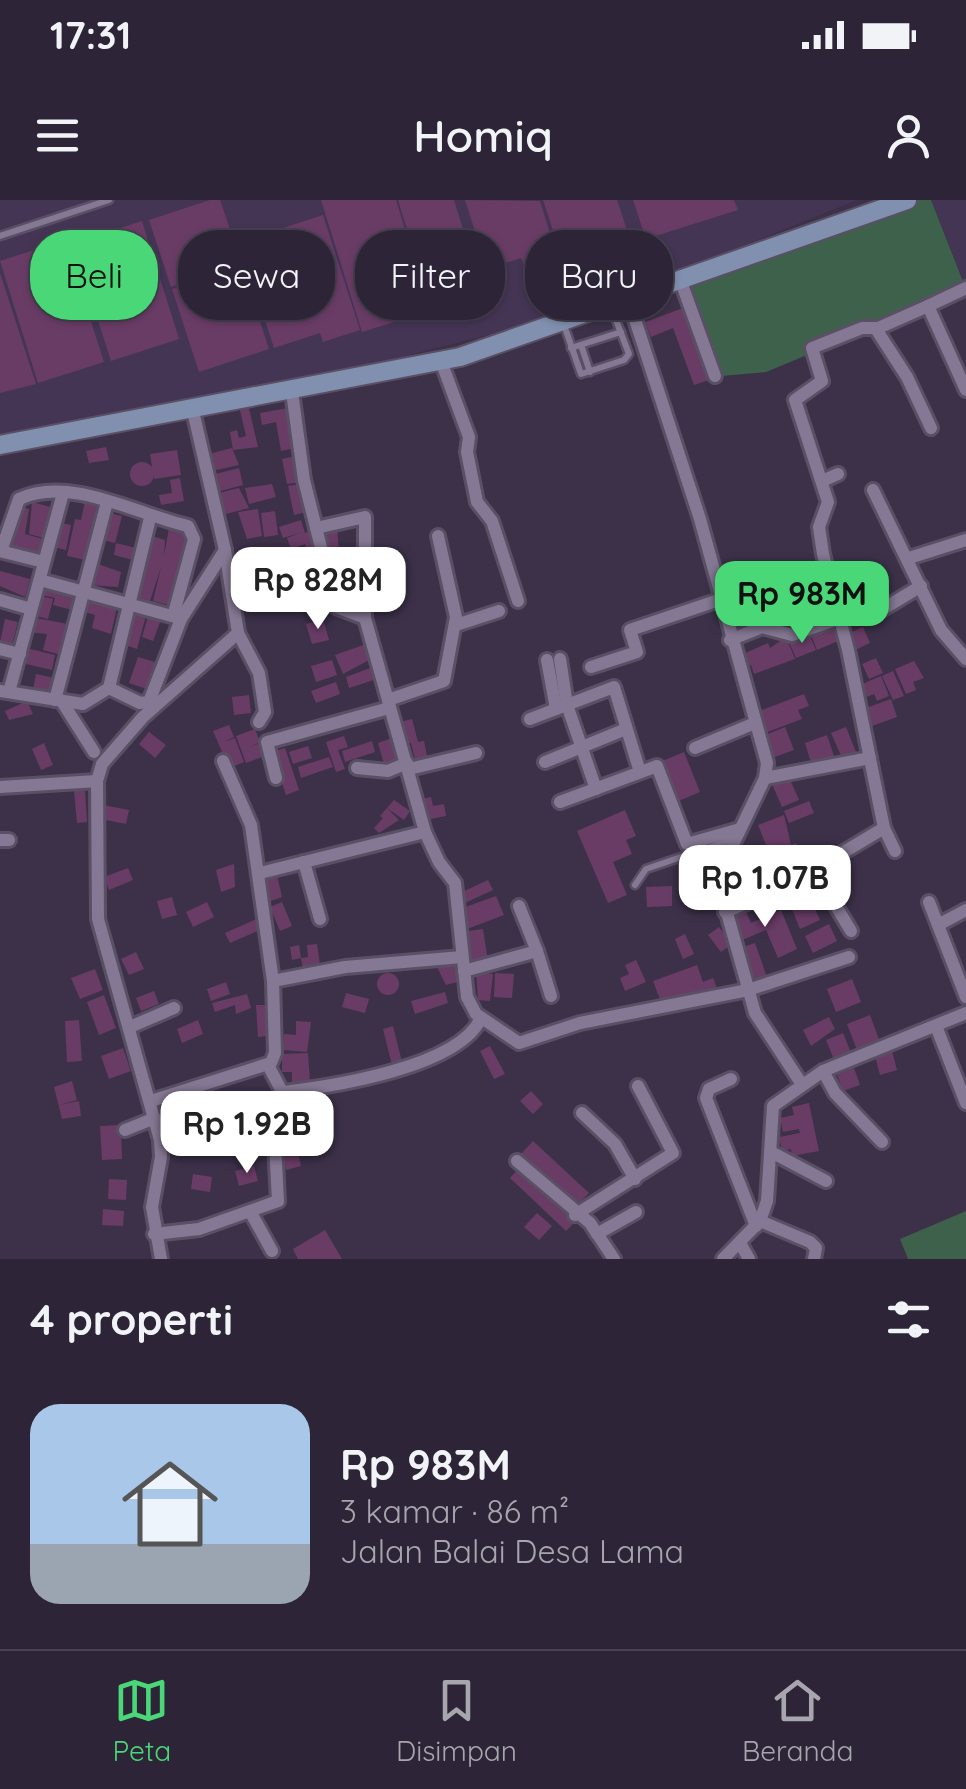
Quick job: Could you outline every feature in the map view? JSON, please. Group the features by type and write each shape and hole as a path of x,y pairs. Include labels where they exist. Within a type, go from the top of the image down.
{"main road":[{"path":"673,283 907,200"},
{"path":"0,445 441,361 574,320"}],"street":[{"path":"680,280 715,376"},
{"path":"896,851 884,828 840,618 830,594 819,527 828,502 795,400 822,380 812,348 876,328 966,288"},
{"path":"928,306 966,390"},
{"path":"626,320 722,599 730,640 767,763 765,778 737,834 721,882 725,912 758,1018 801,1083"},
{"path":"876,328 908,377 932,428"},
{"path":"441,361 469,437 468,463 477,502 492,520 518,600"},
{"path":"292,392 304,480 336,608 365,618"},
{"path":"193,411 225,550 238,633 259,673 266,712 259,722"},
{"path":"822,481 838,474"},
{"path":"873,490 948,640 966,659"},
{"path":"63,493 20,654 5,692 86,704 109,688 150,518"},
{"path":"44,562 0,551 7,507 26,496 63,493 190,527 194,535 178,616 153,699 140,703 109,688"},
{"path":"94,752 58,700 107,502"},
{"path":"316,528 365,516 365,618 425,832 438,862 456,883 468,998 481,1018 522,1042 580,1023 748,990 850,957"},
{"path":"276,778 267,742 442,683 456,625 438,536"},
{"path":"910,558 966,540"},
{"path":"178,616 225,550"},
{"path":"40,580 178,616"},
{"path":"730,640 762,628 792,634 840,618 878,612 921,586"},
{"path":"591,668 637,652 630,630 722,599"},
{"path":"0,600 31,608"},
{"path":"456,625 499,612"},
{"path":"160,1259 152,1198 161,1157 155,1118 96,902 97,781 102,764 143,717 238,633"},
{"path":"0,650 20,654"},
{"path":"553,660 561,707 582,747 596,789"},
{"path":"530,719 614,687 640,772"},
{"path":"696,748 755,723"},
{"path":"545,762 626,729"},
{"path":"358,768 388,771 476,753"},
{"path":"765,778 870,758"},
{"path":"152,1102 268,1065 275,1053 273,981 259,894 260,873 248,816 224,761"},
{"path":"560,802 656,766 687,844 737,834"},
{"path":"0,787 97,781"},
{"path":"725,912 786,886 884,828"},
{"path":"260,873 425,832"},
{"path":"304,862 320,920"},
{"path":"813,868 851,931"},
{"path":"929,902 966,997"},
{"path":"519,906 551,996"},
{"path":"938,925 966,910"},
{"path":"273,981 345,967 463,964 538,952"},
{"path":"130,1027 174,1008"},
{"path":"722,1259 758,1224 774,1153 770,1110 801,1083 823,1071 966,1013"},
{"path":"284,1092 346,1084 408,1066 473,1035 481,1018"},
{"path":"936,1026 966,1103"},
{"path":"154,1234 199,1229 278,1201 275,1144 287,1123 284,1092 268,1065"},
{"path":"823,1071 835,1093 882,1142"},
{"path":"731,1079 709,1089 706,1098 758,1224 810,1242 816,1250 814,1259"},
{"path":"575,1214 673,1152 638,1086"},
{"path":"582,1112 615,1144 635,1179"},
{"path":"125,1130 155,1118"},
{"path":"774,1153 826,1180"},
{"path":"517,1161 597,1234 614,1259"},
{"path":"250,1212 272,1251"},
{"path":"597,1234 636,1212"},
{"path":"740,1244 749,1259"}],"lane":[{"path":"0,236 109,200"},
{"path":"564,324 579,373 628,357 621,320"},
{"path":"571,348 621,332"},
{"path":"581,345 590,372"},
{"path":"635,885 646,870 737,834"}],"shaded area":[{"path":"0,200 857,200 673,274 673,230 525,230 525,320 548,320 282,387 0,438"},
{"path":"931,200 966,200 966,287"}],"green space":[{"path":"908,200 931,200 966,289 766,372 710,377 678,286"},
{"path":"966,1211 966,1259 908,1259 900,1239"}],"building":[{"path":"220,200 230,230 178,230 178,285 171,287 158,247 158,230 152,230 149,220"},
{"path":"321,200 396,200 405,230 355,230 355,309 335,245 335,230 330,230"},
{"path":"398,200 454,200 463,230 407,230"},
{"path":"465,200 540,201 549,230 525,230 525,267 521,258 505,263 505,230 475,230"},
{"path":"543,200 617,200 627,230 553,230"},
{"path":"633,200 734,200 738,210 673,230 643,230"},
{"path":"323,215 328,230 277,230"},
{"path":"142,221 145,230 114,230"},
{"path":"30,251 30,320 91,320 104,362 38,383 0,261"},
{"path":"335,252 360,330 323,342 320,333 274,348 265,320 335,320"},
{"path":"158,272 179,339 111,361 98,320 158,320"},
{"path":"0,273 36,384 0,393"},
{"path":"686,307 712,379 694,385 673,328 651,337 645,322 673,320 673,312"},
{"path":"182,320 260,320 269,349 199,372"},
{"path":"358,320 401,320 362,332"},
{"path":"248,404 258,447 233,450 230,432 237,430 239,438 246,436 239,406"},
{"path":"288,408 295,448 281,451 276,422 262,425 260,413"},
{"path":"106,447 109,460 89,463 86,451"},
{"path":"232,448 239,465 212,471 205,455"},
{"path":"177,450 181,475 154,479 150,454"},
{"path":"295,456 300,482 287,484 282,459"},
{"path":"142,462 154,474 142,486 130,474"},
{"path":"239,468 243,485 213,493 212,475"},
{"path":"180,478 184,501 161,505 159,495 172,493 170,480"},
{"path":"272,484 276,497 249,504 245,488"},
{"path":"301,484 306,512 294,515 288,486"},
{"path":"239,488 249,508 222,515 219,493"},
{"path":"85,501 97,504 86,560 67,556 75,519 81,520"},
{"path":"32,502 51,507 44,538 29,534"},
{"path":"17,506 29,509 25,534 43,539 38,556 8,544"},
{"path":"258,509 262,536 247,539 238,512"},
{"path":"275,511 278,535 264,537 261,513"},
{"path":"105,512 122,516 115,543 99,539"},
{"path":"301,520 318,554 309,557 305,544 291,549 287,538 300,533 283,538 279,527"},
{"path":"58,522 71,525 66,550 50,546"},
{"path":"337,527 340,565 327,566 323,528"},
{"path":"169,528 187,533 169,605 153,601 161,567 150,601 134,596 152,536 165,540 164,556"},
{"path":"116,543 136,548 133,560 114,555"},
{"path":"304,548 307,556 282,565 279,556"},
{"path":"98,564 121,572 118,587 88,585"},
{"path":"312,570 313,574 322,572 324,581 299,588 295,575"},
{"path":"0,571 30,579 25,597 0,586"},
{"path":"40,582 75,595 72,610 53,605 55,598 37,594"},
{"path":"358,584 361,603 339,606 336,587"},
{"path":"90,594 118,603 111,634 92,628 95,615 81,611"},
{"path":"37,595 53,599 48,619 32,615"},
{"path":"131,608 147,612 137,649 125,645"},
{"path":"149,613 162,617 153,641 142,637"},
{"path":"31,617 68,624 61,655 43,650 47,634 27,632"},
{"path":"5,619 18,622 12,645 0,642"},
{"path":"323,619 329,640 312,644 306,624"},
{"path":"831,624 838,641 817,650 810,633"},
{"path":"863,627 870,643 855,650 847,634"},
{"path":"809,634 816,650 796,658 789,642"},
{"path":"786,637 795,659 754,674 751,665 741,669 736,657 768,643 770,648"},
{"path":"366,644 371,659 343,674 335,655"},
{"path":"26,648 55,655 52,670 22,663"},
{"path":"138,657 155,662 147,689 129,683"},
{"path":"876,658 883,673 869,679 862,664"},
{"path":"332,660 337,675 316,682 311,666"},
{"path":"914,661 924,678 913,682 916,690 906,694 895,669"},
{"path":"373,667 377,679 349,688 346,677"},
{"path":"893,671 904,696 893,700 882,676"},
{"path":"36,674 54,678 50,694 33,689"},
{"path":"881,676 889,696 877,701 874,694 867,697 862,684"},
{"path":"336,682 340,694 316,703 311,691"},
{"path":"804,694 809,706 798,710 802,719 762,734 754,713"},
{"path":"249,695 251,713 234,715 232,697"},
{"path":"891,699 897,717 872,726 866,708"},
{"path":"27,701 33,714 9,720 5,711"},
{"path":"412,719 418,742 424,741 428,761 416,763 411,743 405,744 400,722"},
{"path":"229,725 234,737 224,742 235,738 244,762 229,768 213,731"},
{"path":"785,727 794,750 772,758 763,736"},
{"path":"846,727 856,752 842,758 831,733"},
{"path":"255,729 260,742 250,747 260,743 265,756 246,763 236,736"},
{"path":"149,732 166,745 155,758 139,744"},
{"path":"827,735 835,759 812,766 805,743"},
{"path":"344,736 348,747 338,750 345,769 336,772 326,742"},
{"path":"392,738 401,758 384,764 378,743"},
{"path":"372,741 375,752 345,762 342,751"},
{"path":"44,743 53,765 41,770 32,749"},
{"path":"308,746 312,758 293,764 289,752"},
{"path":"285,748 299,790 286,795 272,752"},
{"path":"684,752 700,792 676,802 660,762"},
{"path":"329,757 333,767 301,778 298,767"},
{"path":"788,775 799,800 782,807 771,782"},
{"path":"74,791 85,791 87,822 77,823"},
{"path":"431,797 433,806 444,804 446,816 425,820 421,799"},
{"path":"394,800 410,811 404,820 387,808"},
{"path":"809,801 814,813 789,823 784,811"},
{"path":"103,805 129,810 126,824 101,819"},
{"path":"387,808 399,820 379,833 374,828 383,818 380,816"},
{"path":"625,810 636,836 626,840 632,854 613,862 627,895 608,903 577,831"},
{"path":"784,815 791,845 796,843 804,861 777,872 758,825"},
{"path":"234,864 235,887 221,892 216,870"},
{"path":"128,868 133,880 109,890 104,877"},
{"path":"277,875 282,897 268,902 261,880"},
{"path":"488,880 493,890 465,903 460,893"},
{"path":"796,884 806,907 813,904 820,920 800,929 784,889"},
{"path":"672,886 672,906 647,907 646,887"},
{"path":"496,896 504,915 467,929 460,909"},
{"path":"172,897 177,915 162,919 157,901"},
{"path":"207,902 214,917 193,927 186,912"},
{"path":"282,902 292,926 280,931 270,907"},
{"path":"744,907 751,923 781,910 797,949 778,958 766,930 740,941 728,914"},
{"path":"261,917 265,928 230,943 225,933"},
{"path":"829,924 837,941 813,953 805,936"},
{"path":"719,927 732,944 721,952 708,935"},
{"path":"483,929 488,961 472,963 468,931"},
{"path":"685,934 694,954 683,959 675,939"},
{"path":"755,943 768,980 757,984 743,947"},
{"path":"317,944 320,965 303,969 301,958 308,957 307,945"},
{"path":"299,945 301,958 292,960 290,947"},
{"path":"136,952 144,969 129,975 121,959"},
{"path":"636,960 646,982 625,991 620,978 629,974 625,965"},
{"path":"456,962 461,981 446,985 437,967"},
{"path":"697,965 703,982 713,978 717,988 661,1002 653,981"},
{"path":"95,969 103,990 80,999 71,978"},
{"path":"476,972 493,974 490,1001 478,1000"},
{"path":"388,973 396,976 396,992 388,995 380,992 377,984 380,976"},
{"path":"495,973 514,974 512,998 494,997"},
{"path":"852,979 861,1002 836,1012 827,989"},
{"path":"226,982 230,994 211,1001 207,989"},
{"path":"154,991 159,1004 141,1011 136,998"},
{"path":"445,992 448,1003 415,1014 411,1001"},
{"path":"346,993 369,999 365,1013 342,1007"},
{"path":"247,994 251,1008 236,1014 235,1005 215,1012 212,1003"},
{"path":"104,995 116,1028 99,1035 87,1002"},
{"path":"256,1005 266,1005 267,1036 258,1037"},
{"path":"870,1015 880,1042 857,1050 847,1024"},
{"path":"829,1017 835,1029 811,1046 803,1030"},
{"path":"79,1020 82,1061 67,1062 65,1021"},
{"path":"198,1020 203,1034 182,1043 177,1029"},
{"path":"296,1021 311,1022 307,1052 283,1050 284,1034 296,1035"},
{"path":"393,1026 402,1062 392,1065 383,1029"},
{"path":"843,1033 852,1055 835,1062 826,1040"},
{"path":"490,1046 505,1074 494,1079 480,1051"},
{"path":"123,1048 131,1071 109,1079 101,1056"},
{"path":"892,1051 897,1070 880,1075 875,1056"},
{"path":"308,1053 310,1082 292,1082 292,1072 282,1072 282,1054"},
{"path":"854,1068 860,1085 843,1091 837,1075"},
{"path":"72,1081 77,1100 59,1105 79,1101 81,1116 62,1119 54,1087"},
{"path":"531,1091 543,1104 533,1114 520,1101"},
{"path":"184,1103 187,1120 168,1124 165,1107"},
{"path":"809,1103 819,1151 792,1156 791,1149 782,1151 779,1137 800,1133 799,1129 783,1132 780,1118 794,1115 792,1107"},
{"path":"203,1104 205,1121 189,1123 186,1106"},
{"path":"263,1111 283,1113 282,1128 262,1126"},
{"path":"121,1125 122,1159 102,1160 100,1126"},
{"path":"229,1125 228,1152 211,1155 207,1128"},
{"path":"533,1141 589,1193 575,1207 520,1155"},
{"path":"297,1148 301,1166 286,1170 282,1152"},
{"path":"254,1166 258,1181 239,1186 235,1171"},
{"path":"519,1168 576,1221 566,1231 510,1178"},
{"path":"193,1174 212,1177 210,1192 191,1189"},
{"path":"109,1179 127,1180 126,1200 108,1199"},
{"path":"103,1209 124,1211 123,1226 102,1225"},
{"path":"537,1213 552,1226 539,1240 524,1227"},
{"path":"325,1230 342,1259 298,1259 293,1249"}]}
